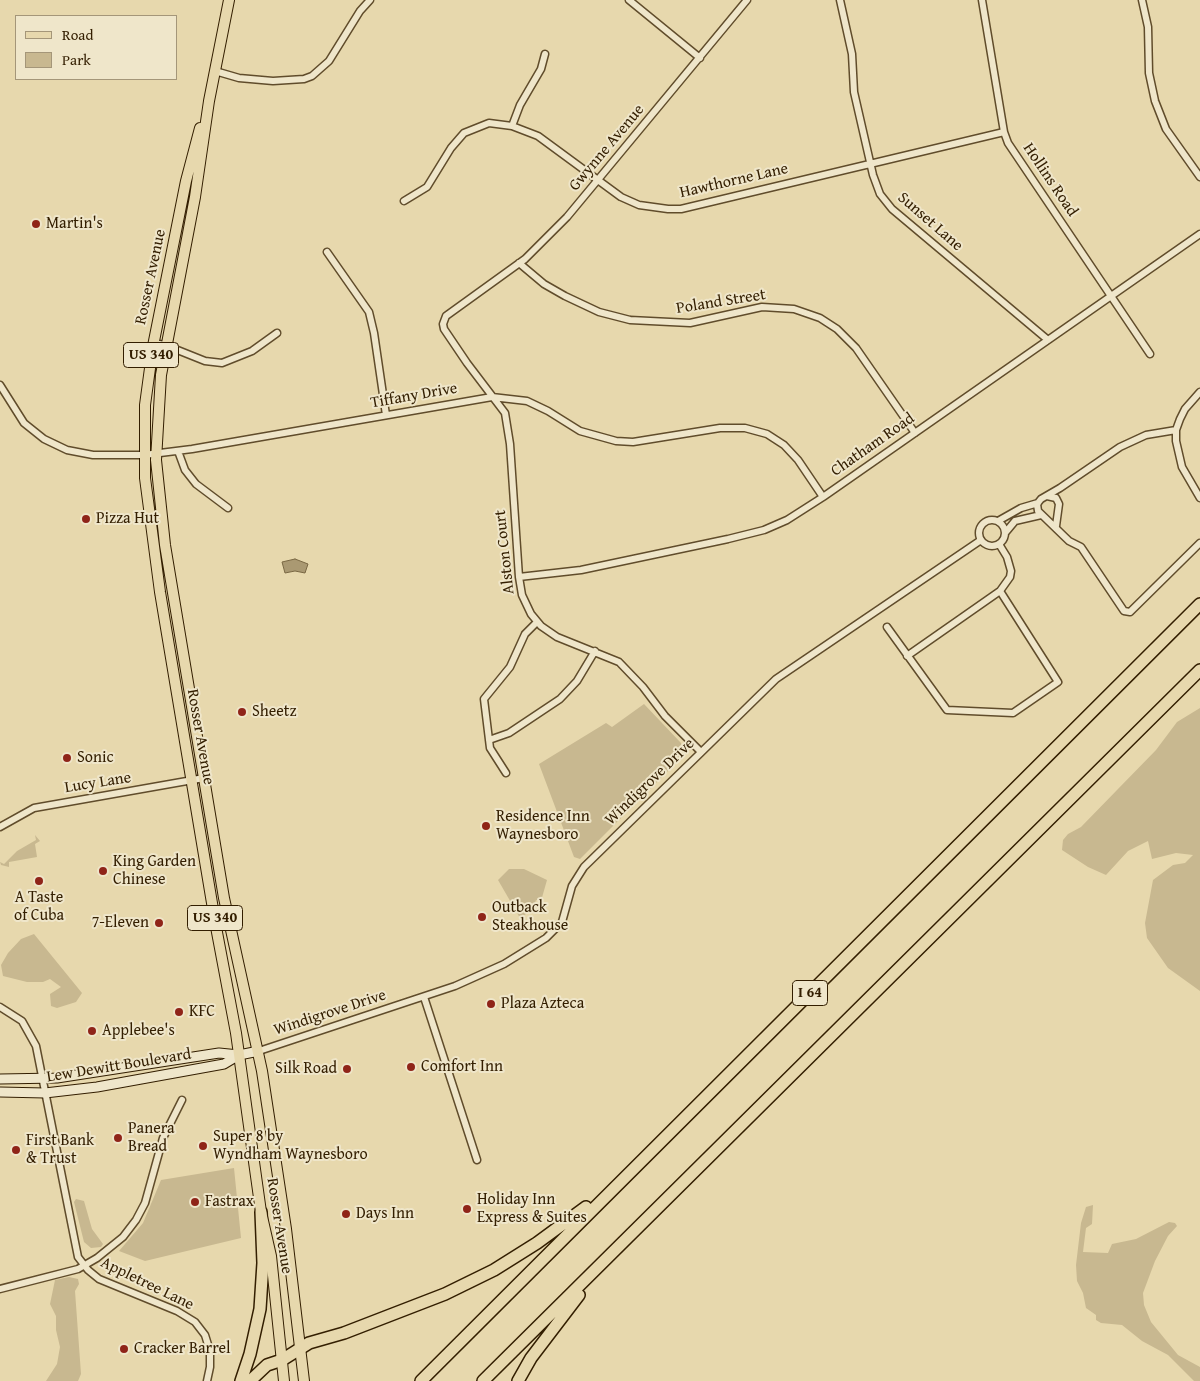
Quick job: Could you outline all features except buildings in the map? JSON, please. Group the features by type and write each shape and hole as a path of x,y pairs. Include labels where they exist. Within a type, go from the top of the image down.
{"highway":[{"name":"I 64","path":"421,1381 1200,604"},
{"name":"I 64","path":"483,1381 1200,670"},
{"path":"250,1381 260,1370 300,1351 309,1343 344,1333 445,1294 494,1270 568,1221 636,1166"},
{"path":"241,1381 250,1354 260,1309 263,1263 261,1212"},
{"path":"518,1381 531,1358 572,1303 648,1218"}],"main road":[{"name":"Rosser Avenue","path":"229,0 214,71 195,197 165,345 160,383 156,454 165,545 233,948 259,1051 284,1220 304,1381"},
{"name":"Rosser Avenue","path":"209,101 186,181 153,343 145,405 144,455 150,532 239,1056 261,1212 270,1256 284,1381"},
{"name":"Lew Dewitt Boulevard","path":"0,1092 45,1093 97,1087 224,1064 239,1056 259,1051"},
{"name":"Lew Dewitt Boulevard","path":"0,1079 41,1079 86,1075 219,1052 239,1056"}],"street":[{"path":"214,71 239,78 273,82 304,79 312,76 329,61 360,11 370,0"},
{"path":"628,0 700,58"},
{"name":"Gwynne Avenue","path":"473,297 519,264 567,217 598,182 747,0"},
{"name":"Sunset Lane","path":"840,0 852,54 854,92 870,163 880,194 892,209 1048,340"},
{"name":"Hollins Road","path":"982,0 1004,132 1008,143 1150,354"},
{"path":"1142,0 1148,27 1149,73 1154,100 1166,129 1200,177"},
{"path":"512,126 520,105 541,69 545,54"},
{"name":"Hawthorne Lane","path":"404,201 427,186 451,148 464,133 489,123 512,126 549,142 598,182 634,204 652,208 681,209 1004,132"},
{"name":"Chatham Road","path":"519,577 581,570 746,534 782,523 823,498 1200,234"},
{"path":"326,252 369,312 374,333 386,415"},
{"name":"Poland Street","path":"519,264 544,284 564,296 599,312 630,320 690,323 762,307 794,309 820,318 838,329 856,348 915,433"},
{"name":"Alston Court","path":"473,297 446,316 444,329 505,413 508,429 519,577 526,605 537,622 558,637 611,657 625,668 664,716 700,752"},
{"path":"153,343 165,345 206,361 222,363 246,354 277,333"},
{"name":"Tiffany Drive","path":"0,385 24,423 54,446 84,454 144,455 178,451 492,397 527,401 548,411 580,431 616,441 648,440 720,428 756,430 776,440 792,452 815,482 823,498"},
{"path":"1200,392 1185,409 1176,430 1177,454 1182,467 1200,498"},
{"path":"999,544 989,546 981,540 979,532 982,524 989,520 998,521 1026,506 1038,503 1120,447 1146,436 1176,430"},
{"path":"178,451 185,470 193,480 228,508"},
{"path":"1056,526 1057,515 1060,510 1058,501 1060,488"},
{"path":"1046,496 1058,501"},
{"path":"1038,503 1038,511 1069,540 1081,547 1124,611 1130,612 1200,544"},
{"path":"999,544 1005,533 1016,521 1057,515"},
{"path":"998,521 1003,526 1005,533"},
{"name":"Windigrove Drive","path":"259,1051 424,997 496,968 554,932 564,916 572,886 578,874 700,752 786,671 981,540"},
{"path":"907,656 1000,591 1010,577 1011,571 999,544"},
{"path":"887,627 947,710 1008,715 1058,682 1000,591"},
{"path":"506,773 492,753 484,700 510,667 525,634 537,622"},
{"path":"489,740 509,733 560,699 577,681 595,651"},
{"name":"Lucy Lane","path":"0,827 34,808 204,778"},
{"path":"424,997 477,1160"},
{"path":"0,1007 16,1015 28,1028 36,1046 45,1093"},
{"name":"Appletree Lane","path":"45,1093 78,1257 84,1266 105,1282 177,1311 195,1322 205,1335 210,1351 210,1367 207,1381"},
{"path":"0,1289 68,1272 84,1266 105,1253 123,1237 141,1212 152,1182 163,1138 182,1100"}],"green space":[{"path":"644,704 681,743 683,756 580,859 574,857 539,764 606,723 612,727"},
{"path":"1200,708 1200,991 1168,968 1147,938 1145,923 1153,880 1173,865 1185,863 1193,855 1176,853 1152,859 1148,841 1128,851 1106,875 1088,867 1062,850 1063,840 1068,834 1081,827 1156,750 1177,722"},
{"path":"35,835 40,841 35,844 37,857 9,862 9,867 1,865 0,862 4,864 17,851 36,840"},
{"path":"509,869 524,869 547,880 541,901 536,900 532,910 520,918 498,880"},
{"path":"34,934 82,993 76,1002 57,1008 51,1006 50,994 61,987 50,979 43,982 27,982 3,976 1,965 8,953 21,939"},
{"name":"Fastrax","path":"234,1168 241,1238 145,1261 119,1251 143,1223 161,1180"},
{"path":"76,1199 84,1201 92,1229 103,1244 101,1247 91,1248 84,1242 74,1202"},
{"path":"1093,1205 1092,1224 1086,1228 1083,1252 1108,1253 1112,1244 1136,1239 1169,1222 1175,1223 1177,1226 1168,1236 1155,1261 1143,1293 1144,1305 1151,1322 1178,1355 1200,1367 1200,1381 1194,1381 1168,1355 1142,1341 1122,1325 1101,1323 1096,1320 1096,1315 1086,1308 1083,1293 1077,1281 1076,1265 1081,1223 1086,1207"},
{"path":"69,1277 78,1279 79,1284 75,1291 81,1374 78,1381 46,1381 57,1364 60,1347 56,1330 56,1316 50,1304 55,1280"}],"shaded area":[{"path":"295,559 308,564 305,573 295,571 285,573 282,562"}],"place":[{"name":"Martin's","path":"36,224"},
{"name":"Pizza Hut","path":"86,519"},
{"name":"Sheetz","path":"242,712"},
{"name":"Sonic","path":"67,758"},
{"name":"Residence Inn Waynesboro","path":"486,826"},
{"name":"King Garden Chinese","path":"103,871"},
{"name":"A Taste of Cuba","path":"39,881"},
{"name":"Outback Steakhouse","path":"482,917"},
{"name":"7-Eleven","path":"159,923"},
{"name":"Plaza Azteca","path":"491,1004"},
{"name":"KFC","path":"179,1012"},
{"name":"Applebee's","path":"92,1031"},
{"name":"Comfort Inn","path":"411,1067"},
{"name":"Silk Road","path":"347,1069"},
{"name":"Panera Bread","path":"118,1138"},
{"name":"Super 8 by Wyndham Waynesboro","path":"203,1146"},
{"name":"First Bank & Trust","path":"16,1150"},
{"name":"Fastrax","path":"195,1202"},
{"name":"Holiday Inn Express & Suites","path":"467,1209"},
{"name":"Days Inn","path":"346,1214"},
{"name":"Cracker Barrel","path":"124,1349"}]}
